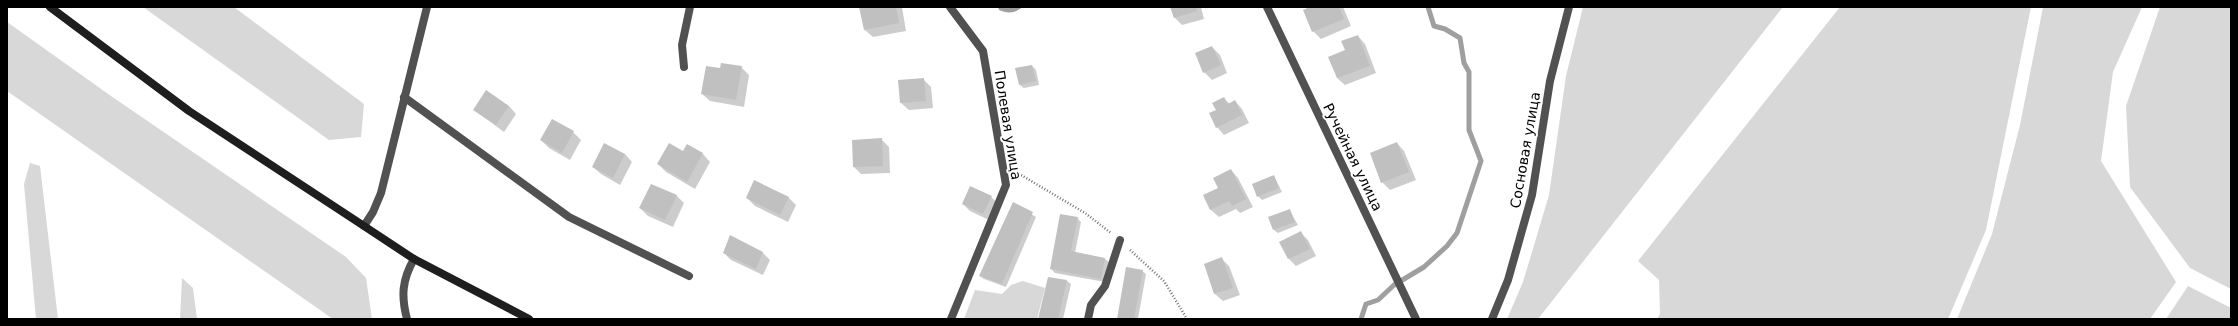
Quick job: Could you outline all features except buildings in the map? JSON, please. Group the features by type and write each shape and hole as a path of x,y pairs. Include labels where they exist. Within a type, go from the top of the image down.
{"main road":[{"path":"50,7 189,110 364,226 414,258 529,319"}],"street":[{"path":"364,226 373,212 381,193 427,7"},
{"path":"684,67 682,45 690,7"},
{"name":"Полевая улица","path":"950,7 983,51 1006,185 951,319"},
{"name":"Ручейная улица","path":"1267,7 1416,319"},
{"name":"Сосновая улица","path":"1492,319 1508,280 1532,195 1550,81 1569,7"},
{"path":"404,97 569,217 689,276"},
{"path":"1088,319 1091,305 1105,286 1120,240"},
{"path":"407,319 402,300 403,284 414,258"}],"path":[{"path":"1002,164 1085,213 1120,240 1164,282 1187,319"}],"shaded area":[{"path":"143,7 234,7 364,104 361,137 329,140"},
{"path":"998,7 1023,7 1014,12 1005,12 999,10"},
{"path":"1583,7 1783,7 1538,319 1507,319 1523,282 1549,195 1566,76"},
{"path":"1840,7 2031,7 1986,230 1948,319 1657,319 1660,314 1659,280 1638,261"},
{"path":"2043,7 2142,7 2113,72 2101,161 2176,282 2150,319 1957,319 1992,234 2020,125"},
{"path":"2160,7 2231,7 2231,289 2190,268 2130,187 2126,106"},
{"path":"7,22 111,96 346,257 366,278 372,319 333,319 7,91"},
{"path":"30,163 40,166 58,319 36,319 24,184"},
{"path":"182,278 193,288 197,319 180,319"},
{"path":"1023,281 1045,288 1037,319 964,319 975,290 1002,294 1011,285"},
{"path":"2188,286 2231,308 2231,319 2166,319"}],"waterway":[{"path":"1361,319 1366,304 1378,300 1394,285 1424,267 1447,246 1457,233 1481,161 1469,130 1469,72 1464,63 1460,38 1445,29 1434,26 1428,7"}]}
